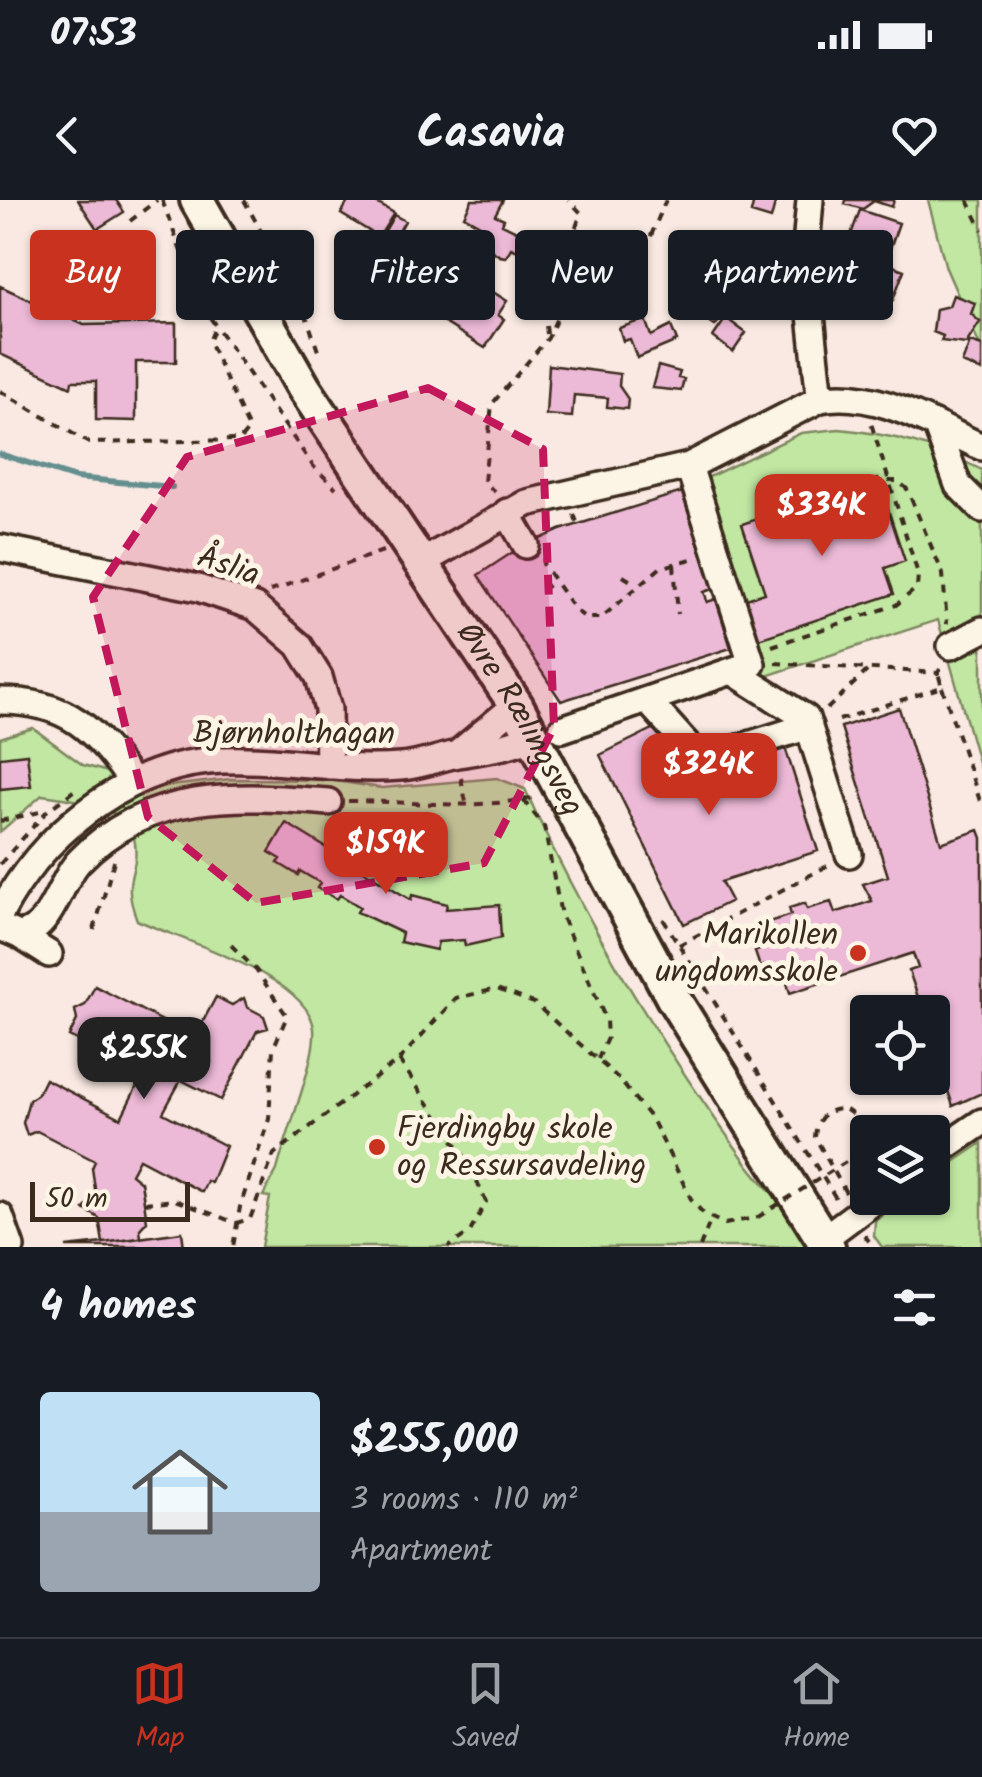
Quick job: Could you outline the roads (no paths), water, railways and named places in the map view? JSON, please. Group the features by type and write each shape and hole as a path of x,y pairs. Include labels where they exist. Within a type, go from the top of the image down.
{"main road":[{"name":"Øvre Rælingsveg","path":"196,200 287,362 516,704 548,732 673,998 826,1243"}],"street":[{"path":"810,200 804,259 820,399"},
{"path":"422,562 505,505 689,466 820,399 840,395 874,400 982,448"},
{"path":"938,427 958,485 982,509"},
{"path":"689,466 747,659 806,718 850,854"},
{"path":"505,505 537,546"},
{"name":"Åslia","path":"0,548 198,588 256,608 289,635 320,677 328,709 329,766"},
{"path":"950,646 982,630"},
{"name":"Bjørnholthagan","path":"0,914 35,861 74,822 133,783 182,765 210,761 397,768 495,750 648,700 747,659"},
{"path":"648,700 700,760 809,726"},
{"path":"0,702 46,706 84,723 133,783"},
{"name":"Bjørnholthagan","path":"457,754 516,704"},
{"path":"10,931 38,928 80,860 132,820 210,798 328,802"},
{"path":"10,931 49,954"},
{"path":"950,1144 982,1122"},
{"path":"826,1243 850,1212"}],"waterway":[{"path":"0,454 76,478 172,487"}],"place":[{"name":"Marikollen ungdomsskole","path":"858,953"},
{"name":"Fjerdingby skole og Ressursavdeling","path":"377,1147"}]}
